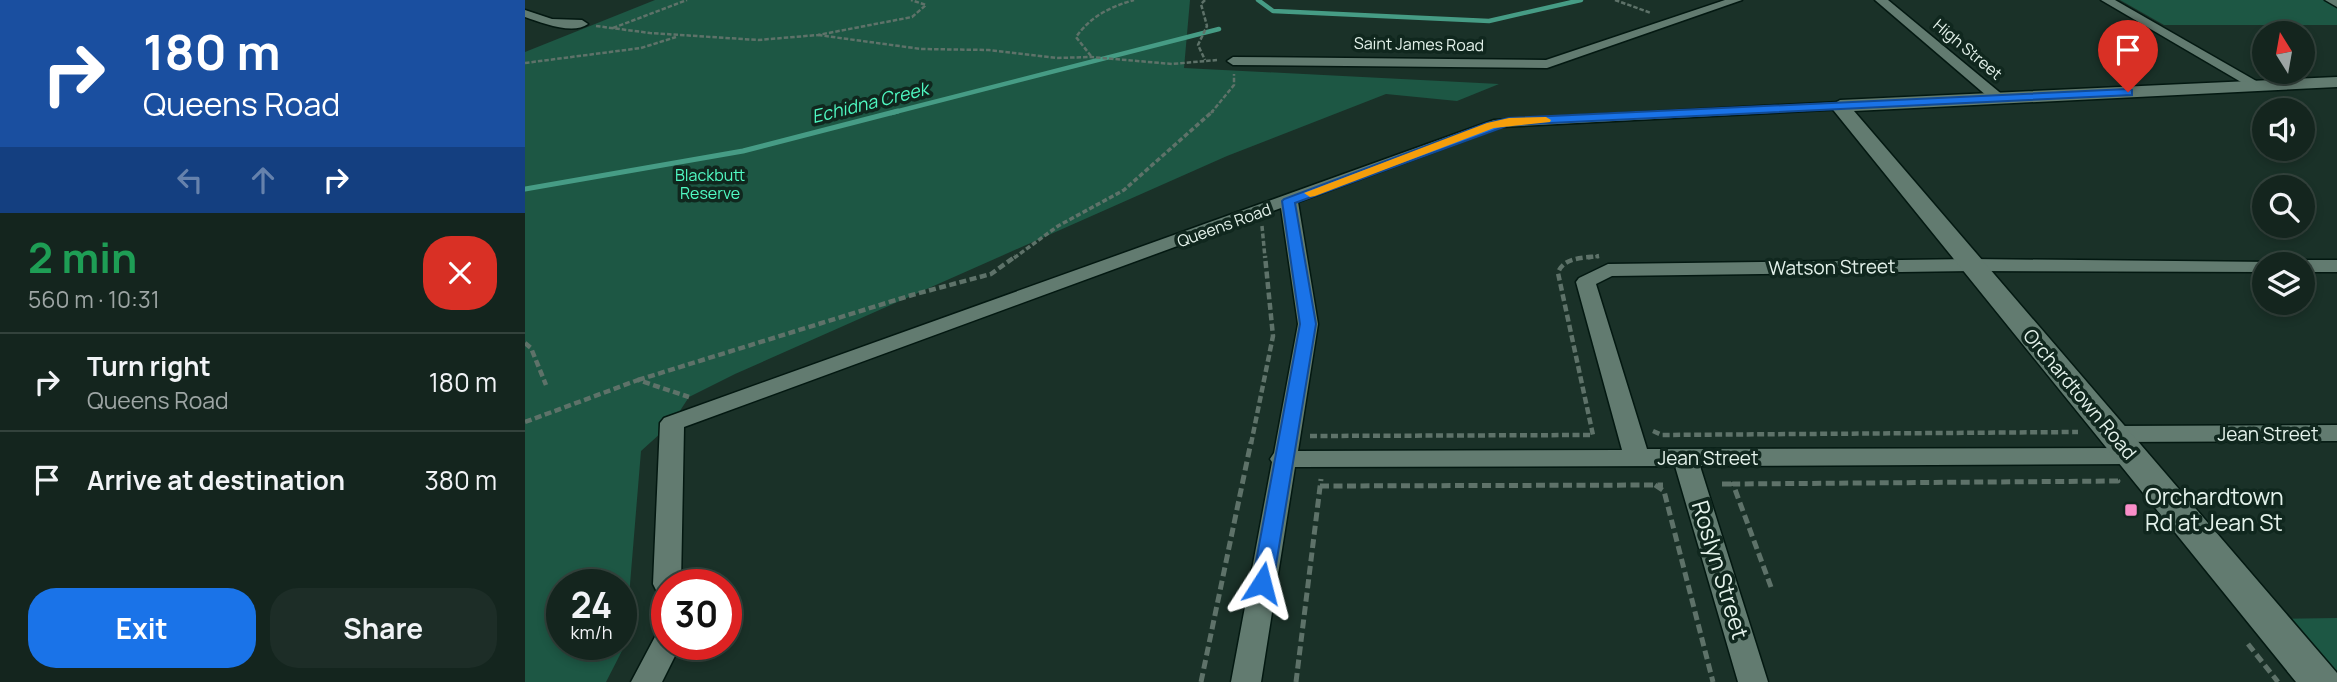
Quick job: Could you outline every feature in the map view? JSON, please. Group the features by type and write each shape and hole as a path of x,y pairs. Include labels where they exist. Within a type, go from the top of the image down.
{"street":[{"name":"Saint James Road","path":"1233,61 1541,64 1601,47 1736,0"},
{"name":"High Street","path":"1881,0 1999,99"},
{"path":"2106,0 2257,86"},
{"path":"525,13 551,22 582,24"},
{"name":"Saint James Road","path":"1449,70 1553,71 1598,55 1601,47"},
{"name":"Queens Road","path":"672,423 1281,210 1499,123 2337,82"},
{"name":"Orchardtown Road","path":"1840,106 1971,265 2120,455 2321,682"},
{"path":"1246,682 1282,459 1308,324 1281,210"},
{"name":"Watson Street","path":"1637,458 1586,282 1608,270 1971,265 2252,266"},
{"path":"2315,266 2337,266"},
{"path":"667,569 672,423"},
{"name":"Jean Street","path":"1282,459 2120,455 2337,433"},
{"name":"Roslyn Street","path":"1685,458 1753,682"},
{"path":"646,682 658,660"}],"path":[{"path":"612,28 687,0"},
{"path":"582,24 680,36 758,40 818,35 912,17 926,5 911,0"},
{"path":"1091,57 1076,37 1086,21 1116,5 1134,0"},
{"path":"1205,0 1201,4 1207,26 1198,45 1205,60"},
{"path":"1615,0 1662,17"},
{"path":"525,422 638,380 887,303 991,274 1058,226 1124,190 1150,165 1205,121 1234,85 1233,61 1205,60 1172,64 1091,57 1057,58 989,50 921,50 818,35"},
{"path":"525,63 641,48 680,36"},
{"path":"1201,682 1273,336 1262,224 1281,210"},
{"path":"525,343 531,348 546,385"},
{"path":"638,380 689,397 672,423"},
{"path":"1649,427 1661,435 2079,433 2071,422"},
{"path":"1593,435 1605,435"},
{"path":"1722,484 2118,481 2120,455"},
{"path":"1296,682 1321,483 1663,485"},
{"path":"1734,484 1770,587"},
{"path":"1654,485 1664,491 1713,682"}],"green space":[{"name":"Blackbutt Reserve","path":"655,0 1190,0 1184,68 1499,84 1457,101 1386,94 1227,156 735,374 689,397 672,423 641,451 631,569 546,569 546,660 617,660 606,682 525,682 525,52"},
{"path":"2120,0 2326,0 2337,5 2337,25 2315,25 2315,21 2252,21 2252,25 2164,25"},
{"path":"2337,618 2337,682 2267,619"}],"waterway":[{"path":"1258,0 1273,11 1489,21 1581,0"},
{"name":"Echidna Creek","path":"891,113 1219,29"},
{"name":"Echidna Creek","path":"525,189 743,151 898,111"}],"slow traffic":[{"path":"1310,193 1499,123 1546,120"}],"place":[{"name":"Orchardtown Rd at Jean St","path":"2131,510"}],"route":[{"path":"1262,583 1308,324 1289,201 1499,123 2128,92"}]}
